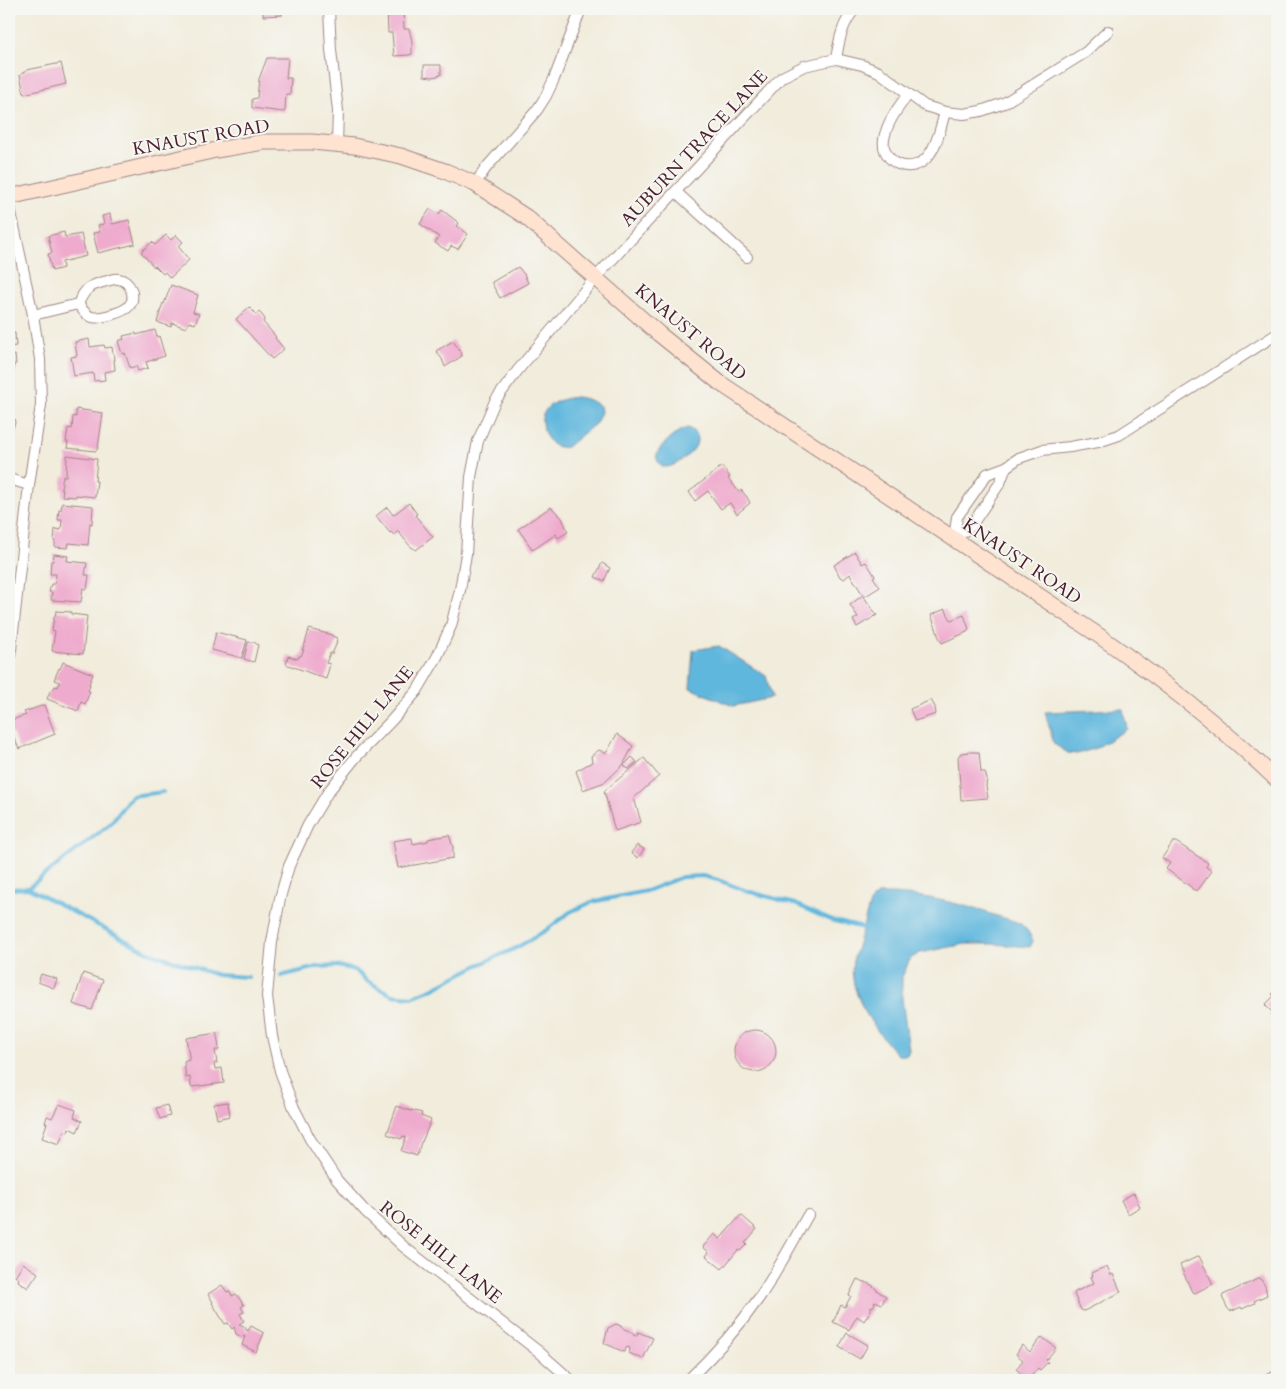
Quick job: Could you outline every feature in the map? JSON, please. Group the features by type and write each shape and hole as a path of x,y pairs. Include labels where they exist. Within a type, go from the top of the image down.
{"main road":[{"name":"KNAUST ROAD","path":"9,197 264,142 338,144 375,149 445,171 475,184 526,217 659,334 720,383 1098,635 1150,672 1208,718 1277,780"}],"street":[{"path":"329,9 331,50 338,111 338,144"},
{"path":"475,184 486,168 537,110 546,96 581,9"},
{"path":"836,59 841,32 855,9"},
{"name":"AUBURN TRACE LANE","path":"596,277 782,77 804,66 836,59 862,65 879,72 925,106 945,112 964,114 981,111 1004,103 1086,52 1108,31"},
{"path":"908,95 896,110 884,140 886,152 900,166 909,167 920,164 928,156 936,142 945,112"},
{"path":"676,192 747,257"},
{"path":"9,203 33,315 40,359 42,405 29,485 9,668"},
{"name":"ROSE HILL LANE","path":"571,1380 538,1351 404,1247 365,1211 338,1180 310,1139 294,1108 280,1071 272,1036 267,996 272,942 280,898 289,866 308,825 328,792 356,757 417,691 437,658 451,626 466,554 471,477 478,441 495,401 518,370 596,277"},
{"path":"33,315 78,304 84,292 94,284 118,279 126,282 132,291 133,299 128,307 117,313 93,317 84,312 78,304"},
{"path":"954,539 958,517 987,474 1006,467 1019,458 1042,450 1070,448 1119,435 1277,334"},
{"path":"954,539 971,526 1000,483 1006,467"},
{"path":"9,479 29,485"},
{"path":"688,1380 725,1342 759,1298 808,1215"},
{"path":"1268,1380 1277,1376"}],"water":[{"path":"566,398 587,399 600,406 601,412 596,423 567,447 555,446 545,434 542,422 543,415 552,404"},
{"path":"688,428 697,437 694,448 678,463 669,467 662,466 657,460 659,450 675,434"},
{"path":"719,646 766,676 772,698 733,706 690,688 693,650"},
{"path":"1123,709 1127,729 1096,748 1077,754 1068,753 1054,744 1045,712"},
{"path":"879,894 924,897 983,911 1019,923 1033,941 1030,947 965,944 920,953 910,959 902,977 902,999 909,1050 907,1055 898,1055 881,1036 865,1012 852,974 854,957 869,906 873,898"}],"building":[{"path":"263,9 282,9 282,15 263,16"},
{"path":"387,9 403,9 404,29 409,29 412,41 412,54 394,56 392,33 388,33"},
{"path":"267,58 288,58 286,78 291,78 290,94 286,94 285,111 283,112 252,108 252,99 257,98 259,79"},
{"path":"61,63 66,84 24,94 20,75 27,70"},
{"path":"424,65 441,65 441,75 433,77 424,76"},
{"path":"430,209 439,214 442,210 459,223 457,226 468,234 458,249 451,246 448,251 435,243 439,237 420,224"},
{"path":"110,214 112,224 129,220 135,244 98,253 93,233 100,232 98,225 104,224 102,216"},
{"path":"64,232 65,237 81,234 86,256 62,262 63,268 52,271 48,254 52,253 48,236"},
{"path":"166,235 171,240 176,235 183,242 178,246 189,260 170,278 165,272 163,274 154,267 141,252 152,242 155,245"},
{"path":"518,267 528,283 500,298 492,282"},
{"path":"171,285 198,295 193,312 199,314 195,324 189,322 186,328 172,323 171,327 157,322"},
{"path":"249,307 256,314 259,312 262,315 265,319 263,322 284,349 272,359 236,319"},
{"path":"12,327 13,333 15,333 16,346 9,347 9,328"},
{"path":"155,330 157,337 159,336 165,356 146,362 148,368 138,371 136,366 130,368 125,353 122,354 118,341 124,339 123,336"},
{"path":"89,339 90,347 104,345 105,348 112,347 115,370 104,372 105,380 94,381 93,373 74,376 71,357 77,356 75,342"},
{"path":"453,341 462,356 445,367 436,351"},
{"path":"15,355 16,364 14,364 14,371 9,372 9,356"},
{"path":"76,409 103,413 96,451 67,448 68,428 72,429 73,416 76,417"},
{"path":"9,417 16,420 9,439"},
{"path":"67,455 97,459 95,497 62,496 63,489 61,489 63,476 66,476"},
{"path":"722,466 730,477 728,478 739,492 741,490 750,503 737,514 730,503 721,509 708,491 695,501 689,492"},
{"path":"62,503 93,506 88,545 69,543 68,548 55,547 55,529 61,530 62,520 58,520"},
{"path":"409,503 417,514 415,515 433,537 416,550 410,546 398,531 394,535 390,533 376,516 387,507 393,515"},
{"path":"551,507 562,518 568,532 558,538 556,534 533,550 518,529"},
{"path":"855,552 862,564 866,562 880,587 864,597 877,615 857,627 853,620 858,617 850,605 863,595 850,574 844,579 840,577 834,565"},
{"path":"54,554 68,556 67,561 87,563 85,575 89,575 87,589 83,588 81,602 51,600 52,592 49,592 51,584 55,584 56,574 50,574 51,561 53,561"},
{"path":"602,563 610,568 604,581 595,577"},
{"path":"945,609 951,620 964,615 969,629 967,632 942,643 931,615"},
{"path":"56,611 87,616 83,654 52,651 55,631 52,630"},
{"path":"309,629 337,638 336,645 326,663 330,664 326,679 286,664 288,656 298,659 301,656"},
{"path":"216,632 247,640 242,658 212,650"},
{"path":"248,642 254,642 258,645 254,662 244,659"},
{"path":"63,662 93,674 85,704 81,702 78,711 47,699 51,689 53,690 55,686 58,687 60,682 54,680"},
{"path":"931,700 936,714 915,721 910,709"},
{"path":"44,705 55,734 19,749 9,726 9,721 26,715 24,712"},
{"path":"617,734 633,746 623,765 605,782 583,790 576,771 592,762 591,756 599,750 607,752"},
{"path":"979,752 981,772 985,772 987,779 988,798 961,800 958,757 961,753"},
{"path":"632,757 637,762 628,769 624,765"},
{"path":"644,758 659,776 634,798 641,822 615,831 604,791"},
{"path":"449,835 453,847 453,858 398,868 393,841 412,838 413,844"},
{"path":"1173,842 1176,842 1208,863 1206,867 1212,871 1197,891 1166,869 1170,863 1162,858"},
{"path":"637,845 644,849 638,858 631,853"},
{"path":"83,973 103,980 92,1010 73,1004"},
{"path":"41,974 57,979 54,988 38,982"},
{"path":"1277,990 1277,1021 1271,1015 1273,1013 1265,1005"},
{"path":"755,1030 770,1036 776,1051 770,1066 755,1072 740,1066 734,1051 740,1036"},
{"path":"217,1033 219,1050 215,1050 217,1063 214,1063 215,1069 222,1068 224,1083 191,1087 190,1077 186,1078 184,1062 189,1060 186,1038"},
{"path":"228,1102 230,1116 217,1119 214,1104"},
{"path":"59,1104 76,1110 74,1117 82,1121 77,1132 69,1128 68,1132 64,1131 59,1144 42,1138 47,1123 45,1123 47,1116 52,1118"},
{"path":"167,1105 170,1116 160,1119 156,1108"},
{"path":"397,1106 422,1113 421,1116 431,1120 417,1156 401,1151 406,1137 403,1136 401,1139 387,1134"},
{"path":"1134,1193 1140,1207 1128,1214 1121,1200"},
{"path":"741,1215 757,1229 745,1243 747,1244 740,1251 738,1250 722,1269 706,1256 709,1252 703,1247 714,1234 720,1239"},
{"path":"1199,1256 1213,1284 1195,1293 1192,1292 1180,1265"},
{"path":"23,1263 38,1273 28,1288 18,1281 19,1279 15,1276"},
{"path":"1107,1266 1121,1292 1084,1311 1081,1310 1074,1294 1075,1292 1094,1283 1091,1277 1093,1276 1092,1273"},
{"path":"1260,1278 1265,1286 1267,1295 1242,1309 1241,1307 1230,1312 1222,1297 1223,1295"},
{"path":"857,1279 872,1285 886,1296 882,1304 874,1302 864,1321 857,1316 849,1330 833,1322 841,1305 845,1307"},
{"path":"222,1285 227,1292 230,1291 232,1296 236,1294 244,1305 241,1307 244,1312 240,1314 244,1321 239,1324 246,1327 248,1331 251,1326 264,1333 256,1352 242,1345 245,1336 241,1337 236,1334 234,1327 232,1329 228,1323 225,1324 212,1303 208,1294"},
{"path":"616,1324 634,1333 633,1335 637,1336 638,1332 653,1338 643,1359 629,1353 630,1348 627,1347 624,1352 604,1343 608,1328"},
{"path":"847,1333 868,1345 860,1359 839,1347"},
{"path":"1042,1337 1056,1348 1046,1360 1048,1362 1040,1370 1038,1368 1028,1380 1016,1369 1023,1360 1016,1354 1022,1345 1030,1352"}],"waterway":[{"path":"28,888 110,824 131,796 163,792"},
{"path":"281,976 317,967 338,966 355,970 367,981 392,995 412,997 516,948 545,931 570,912 592,902 646,891 682,877 703,876 718,880 747,891 795,904 830,920 863,928"},
{"path":"9,889 28,888 148,952 217,975 248,977"}]}
